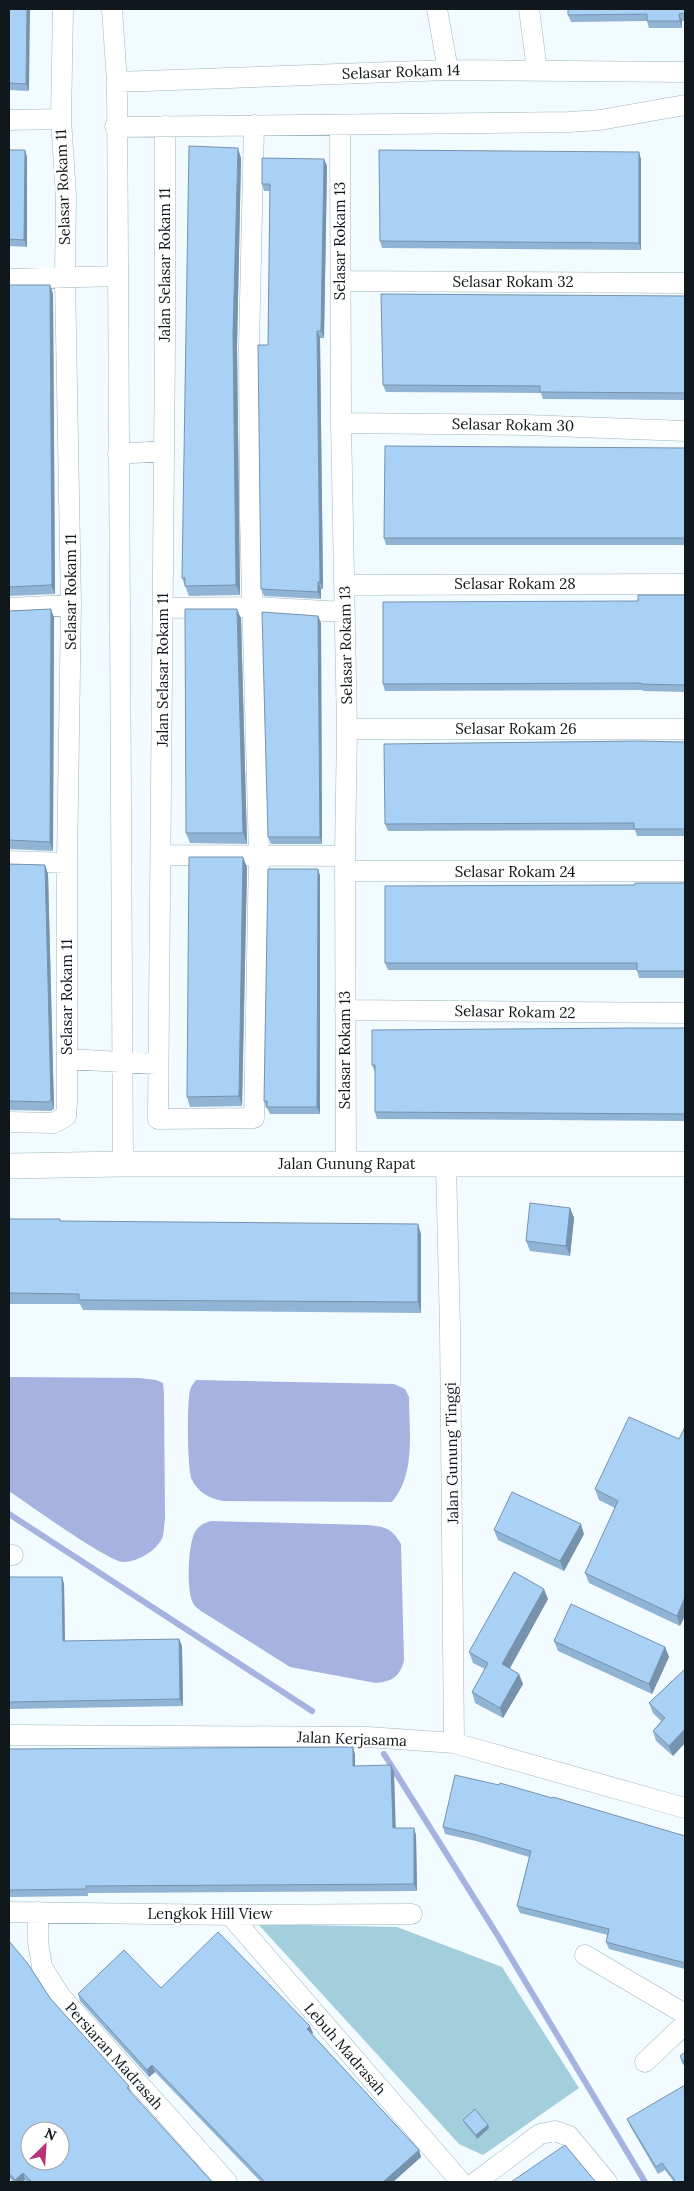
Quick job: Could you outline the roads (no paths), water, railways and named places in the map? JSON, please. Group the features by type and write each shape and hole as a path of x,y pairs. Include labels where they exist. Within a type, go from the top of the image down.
{"street":[{"name":"Selasar Rokam 11","path":"9,1122 54,1123 66,1116 71,605 65,276 66,195 61,119 63,9"},
{"path":"112,9 117,82 123,1164"},
{"path":"437,9 448,70"},
{"path":"529,9 537,70"},
{"name":"Selasar Rokam 14","path":"117,82 448,70 685,72"},
{"path":"116,127 569,122 600,120 685,104"},
{"path":"9,120 61,119"},
{"path":"254,125 249,346 259,855"},
{"name":"Jalan Selasar Rokam 11","path":"165,126 165,344 158,1119 254,1118 259,855"},
{"name":"Selasar Rokam 13","path":"340,126 341,423 347,729 345,864 346,1165"},
{"path":"9,279 117,276"},
{"name":"Selasar Rokam 32","path":"341,281 685,283"},
{"name":"Selasar Rokam 30","path":"341,423 526,425 685,430"},
{"path":"118,454 163,451"},
{"name":"Selasar Rokam 28","path":"345,585 685,584"},
{"path":"9,608 71,605"},
{"path":"163,608 253,607 344,612"},
{"name":"Selasar Rokam 26","path":"347,729 685,729"},
{"name":"Selasar Rokam 24","path":"161,855 259,855 345,864 685,871"},
{"path":"9,861 68,863"},
{"name":"Selasar Rokam 22","path":"345,1010 685,1013"},
{"path":"68,1059 158,1064"},
{"name":"Jalan Gunung Rapat","path":"9,1166 123,1164 685,1164"},
{"name":"Jalan Gunung Tinggi","path":"446,1164 450,1329 454,1743"},
{"name":"Jalan Kerjasama","path":"9,1735 368,1737 454,1743 685,1808"},
{"name":"Lengkok Hill View","path":"9,1912 230,1915 412,1914"},
{"name":"Persiaran Madrasah","path":"38,1912 38,1942 42,1967 61,1997 228,2182"},
{"name":"Lebuh Madrasah","path":"230,1915 461,2182"},
{"path":"585,1955 685,2014"},
{"path":"645,2062 685,2024"},
{"path":"476,2182 540,2134 555,2131 569,2136 607,2182"}],"waterway":[{"path":"9,1514 312,1711"},
{"path":"384,1754 498,1936 645,2182"}]}
